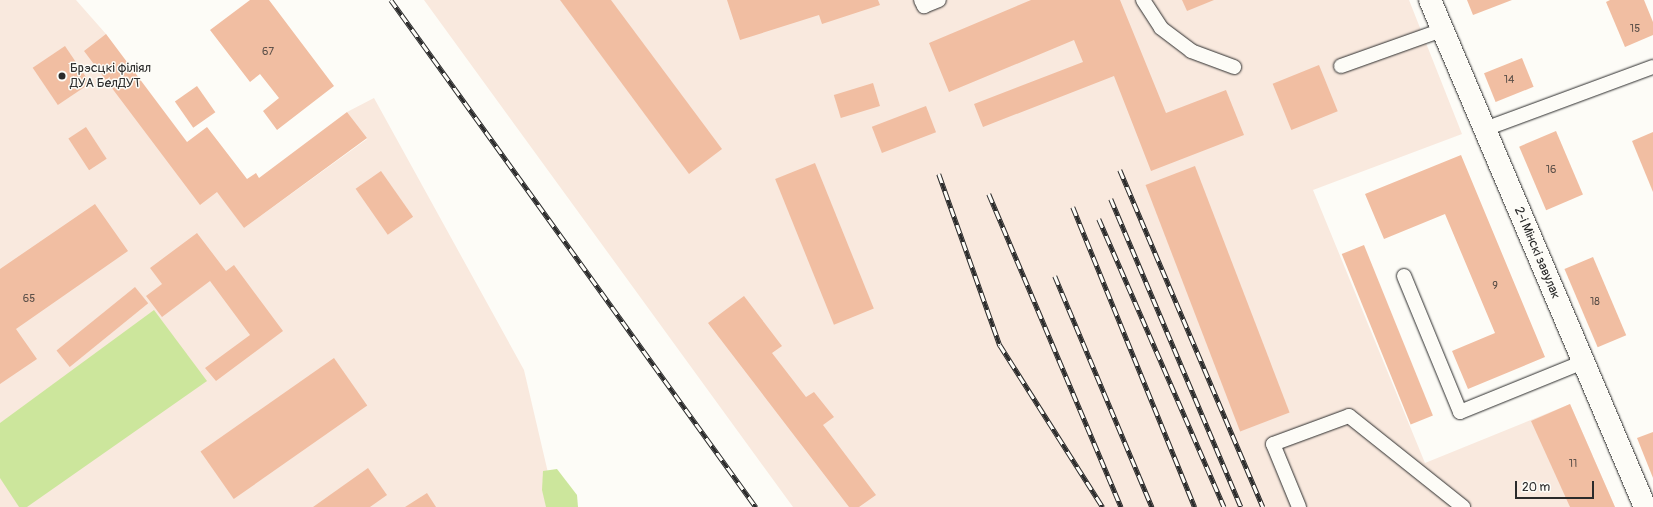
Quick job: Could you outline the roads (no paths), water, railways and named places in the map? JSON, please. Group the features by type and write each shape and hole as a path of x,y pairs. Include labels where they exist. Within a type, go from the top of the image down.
{"street":[{"name":"2-і Мінскі завулак","path":"1430,0 1645,507"}],"lane":[{"path":"921,0 924,6 939,0"},
{"path":"1143,0 1161,28 1191,51 1234,67"},
{"path":"1341,66 1442,30"},
{"path":"1485,129 1653,67"},
{"path":"1404,276 1460,412 1584,362"},
{"path":"1299,507 1273,444 1349,416 1463,507"}],"railway":[{"path":"391,0 756,507"},
{"path":"1120,170 1263,507"},
{"path":"939,174 1000,345 1103,507"},
{"path":"989,194 1121,507"},
{"path":"1111,199 1241,507"},
{"path":"1073,207 1195,507"},
{"path":"1099,219 1224,507"},
{"path":"1055,276 1152,507"}],"place":[{"name":"Брэсцкі філіял ДУА БелДУТ","path":"62,76"}]}
